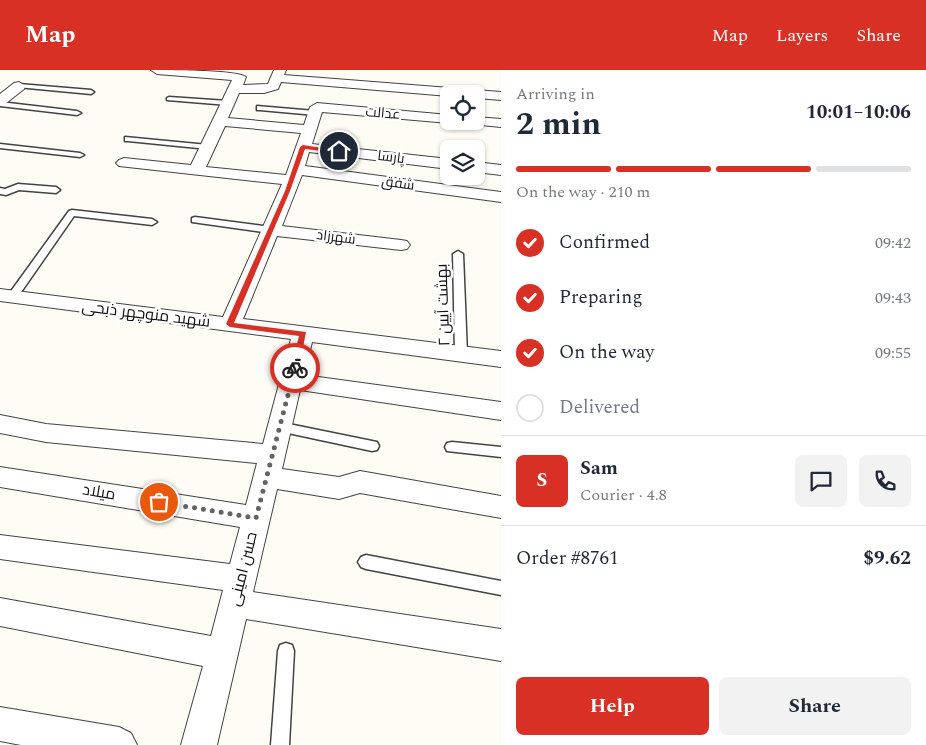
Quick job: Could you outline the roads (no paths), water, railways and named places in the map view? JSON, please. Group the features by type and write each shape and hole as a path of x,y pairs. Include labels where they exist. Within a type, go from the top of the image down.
{"street":[{"path":"157,70 240,77 197,170"},
{"path":"235,89 264,90 273,86 278,74 501,96"},
{"path":"0,84 19,86"},
{"path":"0,103 19,86"},
{"path":"230,324 293,174 316,110"},
{"name":"عدالت","path":"316,110 440,118"},
{"path":"220,121 309,130"},
{"path":"485,122 501,124"},
{"name":"پارسا","path":"303,147 440,163"},
{"name":"شفق","path":"124,163 197,170 293,174 501,197"},
{"path":"485,168 501,170"},
{"name":"شهرزاد","path":"270,230 401,245"},
{"name":"شهید منوچهر ذبحی","path":"7,295 501,359"},
{"name":"حسن امینی","path":"198,745 303,334"},
{"path":"291,381 501,411"},
{"path":"0,424 46,433 270,466 339,488 360,482 501,507"},
{"name":"میلاد","path":"0,477 256,518"},
{"path":"0,547 238,591 501,645"},
{"path":"0,612 222,654"},
{"path":"0,724 119,745"}],"lane":[{"path":"19,86 91,92"},
{"path":"169,99 228,104"},
{"path":"0,103 77,113"},
{"path":"260,108 316,110"},
{"path":"128,139 208,147"},
{"path":"0,146 80,155"},
{"path":"2,194 18,186 56,190"},
{"path":"7,295 72,212 152,222"},
{"path":"195,220 270,230"},
{"name":"بهشت آیین ۲","path":"458,254 461,354"},
{"path":"279,427 372,446"},
{"path":"452,447 501,452"},
{"path":"366,562 501,588"},
{"path":"280,745 286,651"}]}
